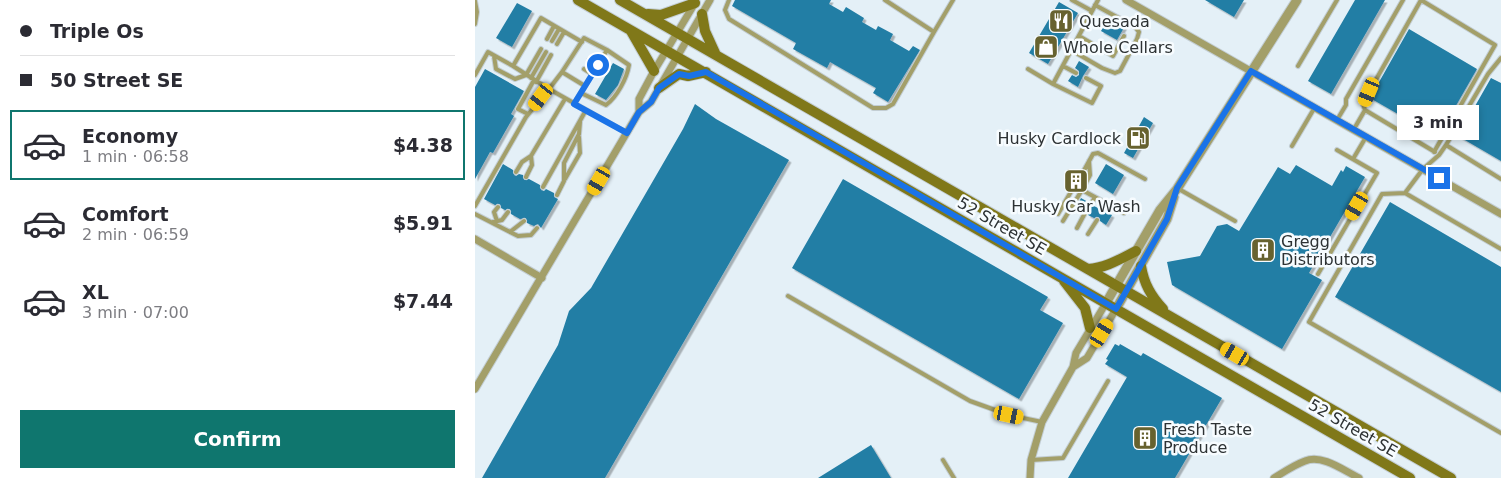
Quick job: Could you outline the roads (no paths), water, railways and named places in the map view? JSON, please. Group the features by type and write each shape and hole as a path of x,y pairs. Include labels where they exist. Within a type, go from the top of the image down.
{"main road":[{"name":"52 Street SE","path":"578,0 1410,478"},
{"name":"52 Street SE","path":"620,0 1451,478"},
{"path":"645,14 661,15 696,2"},
{"path":"702,14 705,31 717,56"},
{"path":"631,30 654,71"},
{"path":"659,88 679,74 689,76 706,72"},
{"path":"1088,269 1109,265 1135,251"},
{"path":"1141,266 1150,294 1169,316"},
{"path":"1062,278 1085,308 1090,328"}],"street":[{"path":"475,389 639,112 651,102 710,0"},
{"path":"1126,0 1501,214"},
{"path":"1030,478 1031,460 1042,422 1073,368 1076,353 1160,210 1177,188 1297,0"},
{"path":"639,112 639,100 654,71 696,2"},
{"path":"1073,368 1087,358 1141,266 1167,219 1177,188"},
{"path":"475,239 542,278"},
{"path":"1274,478 1305,460 1315,459 1324,460 1357,478"}],"lane":[{"path":"729,0 725,10 729,19 873,108 886,108 893,104 953,0"},
{"path":"885,0 935,32"},
{"path":"1072,0 1092,11"},
{"path":"1053,84 1098,0"},
{"path":"1298,66 1337,0"},
{"path":"1337,120 1346,105 1346,99 1403,0"},
{"path":"1434,152 1495,45 1421,0 1363,104 1365,110 1434,152 1439,155"},
{"path":"475,1 477,12 475,24"},
{"path":"1071,50 1102,68 1115,73 1120,71 1139,32 1135,27 1095,5"},
{"path":"513,66 541,18 581,42"},
{"path":"547,38 554,26"},
{"path":"552,41 559,29"},
{"path":"557,44 564,32"},
{"path":"1079,36 1113,56 1124,36"},
{"path":"475,206 528,114 562,72 584,38 629,64 628,72 612,100 606,105 581,93"},
{"path":"494,56 496,69 515,79 526,75 541,49"},
{"path":"574,104 607,50"},
{"path":"575,51 581,55"},
{"path":"475,75 487,52 565,99 627,133"},
{"path":"534,80 546,52"},
{"path":"528,114 518,109 551,55"},
{"path":"1405,193 1423,169 1439,155 1488,74 1501,58"},
{"path":"589,60 598,65"},
{"path":"569,61 576,64"},
{"path":"1063,66 1077,73"},
{"path":"584,69 592,74"},
{"path":"1028,69 1053,84 1092,103 1101,86 1086,78"},
{"path":"562,72 585,86"},
{"path":"516,172 522,162 531,156 565,99"},
{"path":"1292,146 1315,107"},
{"path":"543,187 586,110"},
{"path":"1354,129 1365,110"},
{"path":"557,195 580,153 580,120"},
{"path":"564,181 564,163 579,134"},
{"path":"1353,159 1367,137"},
{"path":"1446,145 1501,179"},
{"path":"1318,274 1377,173 1337,150"},
{"path":"1082,174 1093,154 1098,153 1145,179"},
{"path":"526,177 532,165 531,156"},
{"path":"1063,221 1090,175 1089,161"},
{"path":"1177,188 1235,221"},
{"path":"1058,214 1072,190"},
{"path":"1082,190 1124,212"},
{"path":"1501,250 1405,193 1382,194 1309,322 1501,433"},
{"path":"1091,204 1095,197"},
{"path":"1103,210 1107,204"},
{"path":"495,222 494,212 498,207"},
{"path":"495,222 502,220 508,212"},
{"path":"1077,228 1085,213"},
{"path":"475,214 495,222 519,236 531,235 537,228"},
{"path":"1088,234 1097,220"},
{"path":"510,232 524,221"},
{"path":"788,296 970,402 1009,415 1042,422"},
{"path":"1031,460 1063,458 1108,380"},
{"path":"943,460 953,478"}],"place":[{"name":"Quesada","path":"1061,21"},
{"name":"Whole Cellars","path":"1046,47"},
{"name":"Husky Cardlock","path":"1138,138"},
{"name":"Husky Car Wash","path":"1076,181"},
{"name":"Gregg Distributors","path":"1263,250"},
{"name":"Fresh Taste Produce","path":"1145,438"}]}
